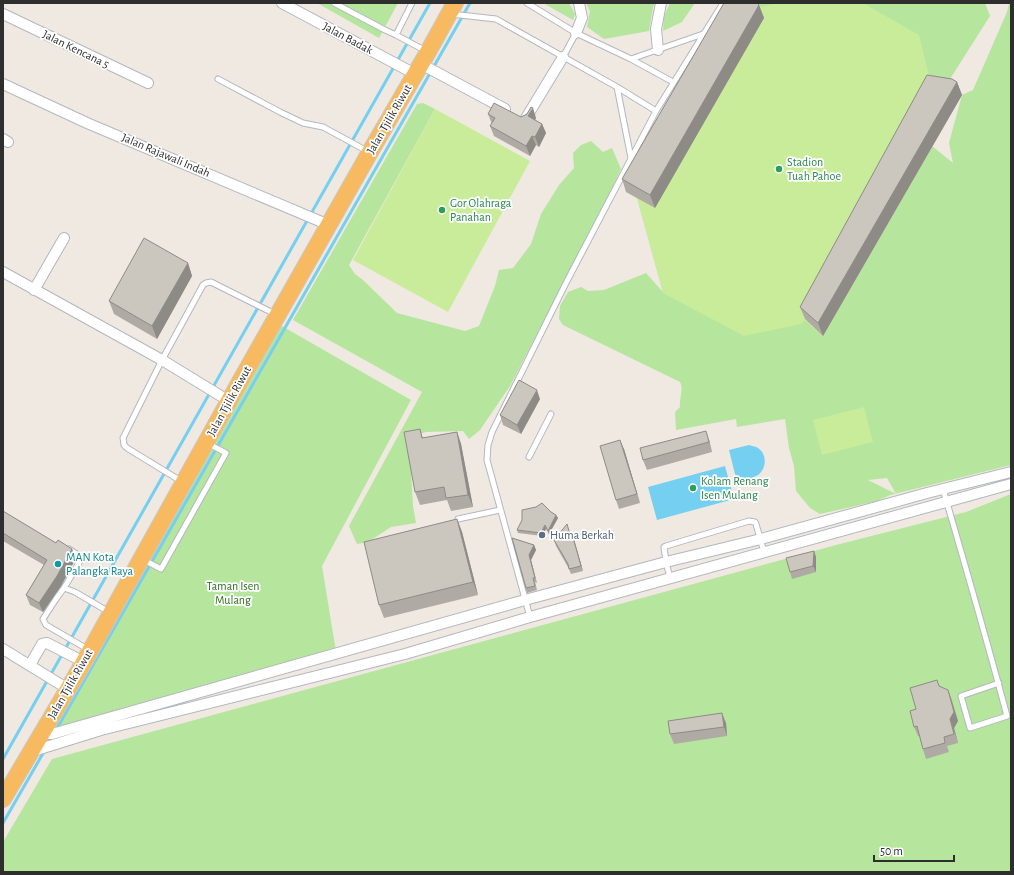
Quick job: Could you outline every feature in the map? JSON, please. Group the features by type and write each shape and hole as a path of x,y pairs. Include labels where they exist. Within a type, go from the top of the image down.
{"highway":[{"name":"Jalan Tjilik Riwut","path":"4,793 87,656 229,401 452,9"}],"street":[{"name":"Jalan Badak","path":"282,3 421,63 525,120 563,56"},
{"path":"576,33 582,18 579,3"},
{"path":"658,50 656,29 661,3"},
{"name":"Jalan Kencana 5","path":"3,14 148,84"},
{"name":"Jalan Rajawali Indah","path":"3,84 87,122 329,225"},
{"path":"34,290 64,238"},
{"path":"3,272 162,360 229,401"},
{"path":"42,731 52,734 525,600 666,562 760,539 943,488 1011,472"},
{"path":"30,752 101,730 405,654 530,617 1011,484"},
{"path":"30,665 42,644 47,643 87,656"},
{"path":"3,649 68,689"}],"lane":[{"path":"334,3 396,35 421,63"},
{"path":"396,35 412,3"},
{"path":"527,3 576,33 631,59 673,82"},
{"path":"530,617 487,460 488,445 492,432 566,283 656,111 723,3"},
{"path":"452,9 496,19 617,87 656,111"},
{"path":"563,56 576,33"},
{"path":"631,59 703,34"},
{"path":"218,79 286,115 303,123 323,127 370,152"},
{"path":"617,87 631,158"},
{"path":"184,483 127,448 123,441 124,434 203,285 206,283 213,283 278,316"},
{"path":"529,457 551,414"},
{"path":"141,558 161,569 211,480 226,453 206,442"},
{"path":"943,488 999,683 1007,716 970,728 961,696 999,683"},
{"path":"458,519 500,510"},
{"path":"670,578 664,549 666,546 749,521 755,522 764,552"},
{"path":"66,548 78,555 80,561 43,620 46,625 87,656"},
{"path":"64,588 68,588 110,613"}],"green space":[{"path":"317,3 398,3 379,38"},
{"path":"543,3 569,3 575,14 573,20"},
{"path":"586,3 655,3 649,31 604,39 587,27 590,11"},
{"path":"670,3 695,3 682,22 663,31 664,16"},
{"path":"744,3 985,3 990,16 943,90 805,320 823,336 932,146 953,163 949,143 962,95 973,90 1007,12 1009,3 1011,3 1011,465 896,494 887,478 868,480 895,494 877,501 820,514 810,508 796,491 794,466 789,448 785,419 737,427 736,419 676,430 675,412 680,407 682,388 680,382 563,325 559,319 560,306 568,292 581,287 588,291 604,290 646,273 663,292 637,198"},
{"name":"Stadion Tuah Pahoe","path":"778,3 863,3 919,35 932,88 962,95 823,336 805,320 801,324 744,336 663,293 637,198 626,192 753,9"},
{"path":"423,103 435,109 349,265 355,274 397,313 465,331 479,326 495,286 499,270 513,268 531,244 541,214 559,185 574,168 573,153 581,145 591,141 603,152 612,148 621,169 510,386 480,430 469,439 463,431 426,432 409,437 413,506 416,523 391,527 368,542 357,544 349,526 422,392 293,320 417,104"},
{"name":"Gor Olahraga Panahan","path":"435,109 530,161 448,312 353,260"},
{"name":"Taman Isen Mulang","path":"280,325 411,400 322,566 337,658 38,745"},
{"path":"864,407 873,442 822,455 813,420"},
{"path":"1011,494 1011,872 3,872 3,842 52,759 836,545 966,512"}],"water":[{"path":"749,445 757,447 763,454 765,461 763,469 758,475 737,482 729,450"},
{"path":"725,466 734,499 657,520 648,487"}],"building":[{"path":"724,3 757,3 759,5 650,195 622,179"},
{"path":"927,75 952,79 957,82 818,323 800,307"},
{"path":"494,103 521,117 527,114 531,107 533,108 528,116 542,124 535,137 532,136 526,146 490,126 495,118 488,114"},
{"path":"144,238 188,263 152,326 109,301"},
{"path":"519,380 537,390 517,425 500,415"},
{"path":"420,429 422,438 457,432 468,495 446,498 444,487 415,492 404,432"},
{"path":"706,431 709,442 643,460 640,448"},
{"path":"620,440 637,494 616,500 600,446"},
{"path":"542,503 556,515 548,531 545,525 541,533 517,530 522,520 522,510 536,507"},
{"path":"3,511 56,543 58,540 72,549 57,576 39,603 26,595 47,560 3,533"},
{"path":"457,519 473,582 379,605 364,542"},
{"path":"567,524 570,534 572,534 581,566 569,569 568,564 554,540"},
{"path":"512,538 534,545 529,555 535,578 533,578 535,586 526,588"},
{"path":"814,551 813,566 790,572 786,558"},
{"path":"937,680 939,686 948,690 954,712 950,719 954,734 944,737 945,743 923,749 917,726 914,727 910,711 916,709 910,688"},
{"path":"722,713 724,727 670,734 668,721"}],"waterway":[{"path":"3,759 430,3"},
{"path":"56,730 470,3"},
{"path":"3,823 45,750"}],"place":[{"name":"Stadion Tuah Pahoe","path":"779,169"},
{"name":"Gor Olahraga Panahan","path":"442,210"},
{"name":"Kolam Renang Isen Mulang","path":"693,488"},
{"name":"Huma Berkah","path":"542,535"},
{"name":"MAN Kota Palangka Raya","path":"58,564"}]}
